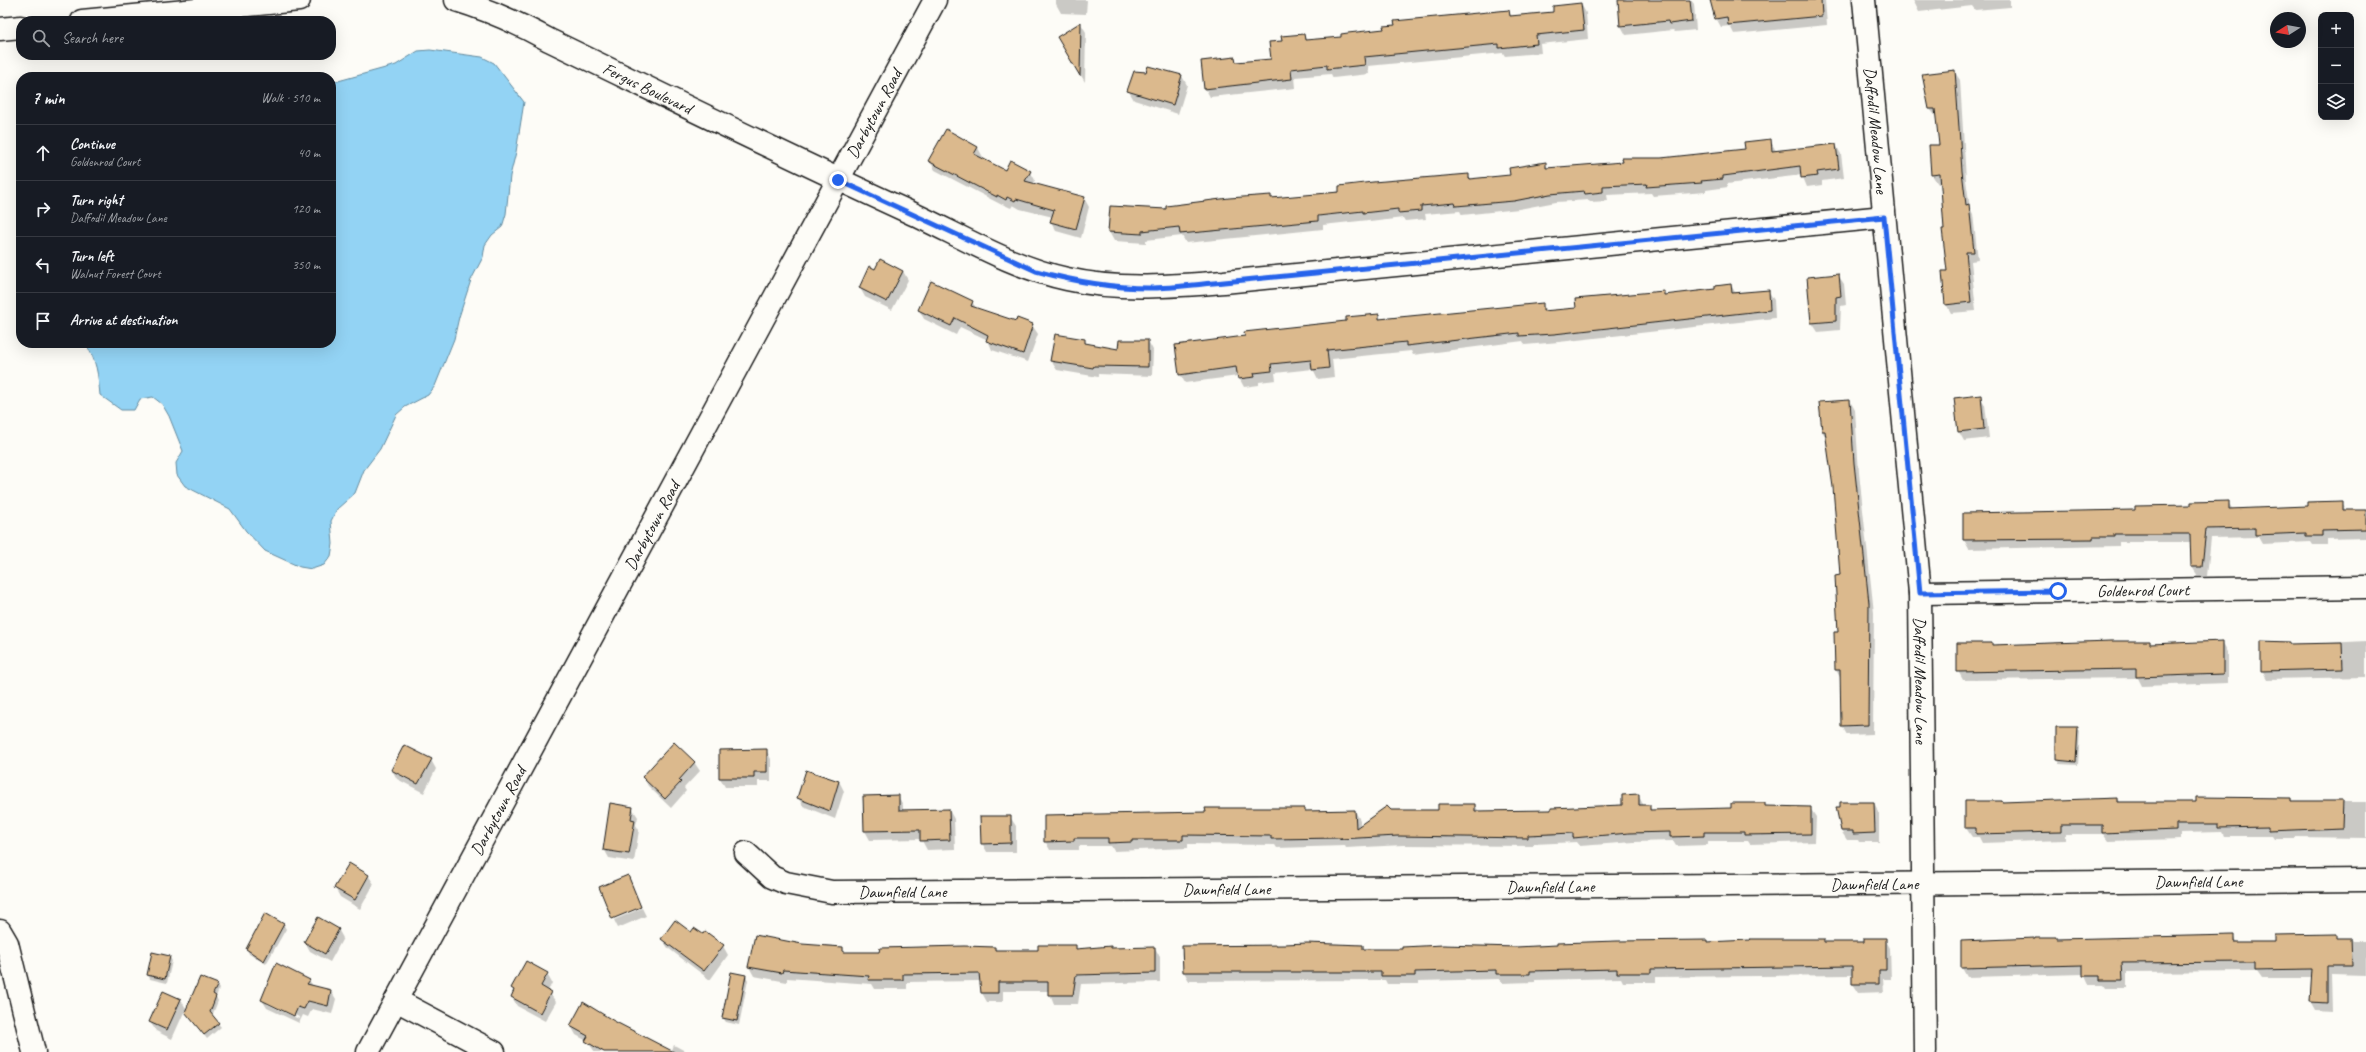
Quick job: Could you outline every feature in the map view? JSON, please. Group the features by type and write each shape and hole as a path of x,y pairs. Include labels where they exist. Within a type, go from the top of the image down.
{"street":[{"path":"134,16 299,0"},
{"name":"Fergus Boulevard","path":"456,0 490,10 518,22 549,40 838,180 1036,271 1068,280 1113,287 1148,288 1224,282 1884,217"},
{"name":"Darbytown Road","path":"368,1052 935,0"},
{"name":"Daffodil Meadow Lane","path":"1864,0 1908,451 1920,593 1924,1052"},
{"path":"0,29 16,27"},
{"name":"Goldenrod Court","path":"1920,593 2366,587"},
{"name":"Dawnfield Lane","path":"746,853 772,876 786,883 832,892 2366,880"},
{"path":"0,931 7,943 34,1052"},
{"path":"396,1000 494,1052"}],"water":[{"path":"430,50 482,57 494,63 524,102 516,152 510,176 506,214 502,227 492,235 485,245 483,257 471,280 459,317 454,339 435,386 428,395 405,407 396,415 380,449 364,470 355,493 337,509 331,521 333,544 331,556 324,565 312,569 300,567 265,551 246,531 230,509 185,486 177,475 176,463 183,451 169,416 162,404 153,397 140,399 134,410 121,410 100,395 98,374 88,348 336,348 336,82 396,65 418,51"}],"building":[{"path":"1618,0 1690,0 1692,21 1669,24 1668,21 1620,26"},
{"path":"1710,0 1821,0 1822,16 1728,25 1727,17 1715,19"},
{"path":"1581,3 1584,30 1536,35 1537,44 1499,48 1499,44 1364,57 1365,65 1327,69 1327,65 1291,69 1292,79 1204,89 1201,61 1235,57 1236,62 1271,59 1269,42 1282,41 1281,36 1304,34 1305,40 1341,37 1341,34 1384,29 1383,26 1395,25 1394,21 1509,10 1510,16 1553,12 1553,6"},
{"path":"1081,22 1080,76 1057,37"},
{"path":"1148,66 1182,75 1173,105 1127,91 1134,71 1146,72"},
{"path":"1955,70 1962,171 1966,205 1969,204 1974,252 1966,252 1971,302 1945,305 1942,271 1947,271 1942,229 1944,229 1940,174 1931,175 1929,145 1939,145 1935,109 1929,109 1922,74"},
{"path":"946,129 978,147 974,154 1005,170 1010,160 1031,171 1025,181 1085,197 1076,229 1050,222 1054,210 1016,199 1015,201 1007,197 1006,200 997,195 997,197 928,161"},
{"path":"1771,139 1772,151 1836,144 1839,169 1817,172 1818,176 1801,178 1800,166 1723,176 1723,179 1701,181 1702,183 1646,187 1647,184 1603,186 1603,192 1585,194 1584,191 1550,194 1514,201 1456,206 1455,203 1421,206 1421,211 1398,213 1398,209 1363,213 1363,211 1318,216 1318,221 1180,234 1179,227 1142,231 1142,234 1108,232 1110,206 1166,209 1166,206 1229,198 1271,195 1271,198 1339,192 1339,186 1373,182 1469,174 1469,179 1510,175 1509,168 1546,162 1546,168 1623,162 1622,158 1661,158 1745,149 1744,142"},
{"path":"880,259 903,271 887,302 859,288 869,266 875,269"},
{"path":"1839,274 1841,296 1836,297 1836,321 1811,323 1807,277"},
{"path":"931,281 973,301 971,306 1016,321 1017,318 1033,324 1023,354 986,341 988,335 955,318 951,326 918,310"},
{"path":"1731,284 1732,293 1769,290 1770,310 1554,334 1519,336 1519,333 1406,346 1406,342 1327,350 1329,368 1312,370 1311,360 1271,364 1272,371 1254,373 1255,377 1238,379 1236,367 1179,375 1175,345 1245,336 1244,332 1346,321 1346,317 1379,314 1379,319 1543,303 1543,311 1576,308 1575,299 1664,291 1664,295 1715,289 1715,286"},
{"path":"1055,334 1085,339 1085,343 1118,349 1119,340 1148,340 1148,367 1094,366 1093,368 1050,361"},
{"path":"1981,395 1984,429 1958,432 1954,398"},
{"path":"1850,400 1854,463 1869,603 1868,725 1841,726 1840,670 1835,670 1834,632 1838,632 1835,576 1840,575 1833,487 1825,431 1822,431 1819,402"},
{"path":"2229,501 2229,509 2307,506 2307,502 2343,501 2343,510 2366,510 2366,529 2322,530 2322,536 2306,536 2306,533 2255,535 2255,528 2206,529 2202,567 2191,567 2190,534 2114,534 2114,537 2093,537 2093,539 1963,540 1963,513 2135,510 2135,506 2191,505 2191,502"},
{"path":"2150,641 2150,644 2223,641 2223,674 2136,677 2136,669 1957,672 1957,643 1992,643 1992,645"},
{"path":"2261,641 2289,642 2289,644 2342,643 2343,669 2261,671"},
{"path":"2056,727 2078,727 2076,762 2056,760"},
{"path":"674,742 695,762 679,780 681,782 665,799 642,777"},
{"path":"404,745 432,759 418,784 391,770"},
{"path":"767,749 767,772 754,772 754,778 719,778 719,750"},
{"path":"806,770 839,781 830,811 797,798"},
{"path":"1639,794 1639,805 1650,805 1650,810 1731,808 1731,803 1765,803 1765,806 1811,807 1811,834 1744,835 1744,832 1704,832 1704,836 1670,837 1670,832 1629,833 1573,838 1573,833 1528,835 1528,838 1398,836 1339,839 1342,838 1271,839 1271,836 1183,835 1183,840 1132,840 1132,842 1108,843 1108,838 1074,838 1074,841 1044,842 1044,815 1206,812 1205,808 1305,808 1305,811 1355,810 1356,828 1387,806 1391,810 1438,810 1438,804 1475,804 1475,811 1551,810 1551,808 1622,805 1622,795"},
{"path":"899,795 899,810 949,809 950,840 920,841 920,830 864,831 863,796"},
{"path":"2196,797 2291,798 2291,801 2343,801 2342,828 2268,831 2268,827 2218,828 2218,824 2176,824 2176,830 2102,833 2102,825 2061,825 2061,832 1976,834 1976,828 1965,828 1965,801 2002,802 2117,798 2117,802 2196,802"},
{"path":"1840,802 1874,802 1875,833 1853,834 1853,831 1841,831 1836,807 1840,807"},
{"path":"610,803 633,807 631,819 635,820 629,854 603,850"},
{"path":"980,816 1011,816 1011,843 981,844"},
{"path":"349,863 369,875 355,900 334,888"},
{"path":"628,875 641,907 612,919 599,887"},
{"path":"265,913 284,924 264,961 246,949"},
{"path":"318,917 339,929 325,954 304,942"},
{"path":"675,920 691,932 694,928 703,934 705,931 724,945 704,971 661,939"},
{"path":"2336,934 2336,938 2351,938 2352,966 2327,966 2327,1003 2310,1002 2312,969 2254,970 2254,962 2122,963 2123,980 2100,980 2100,976 2083,976 2083,965 1961,968 1961,941 2035,937 2056,937 2056,939 2234,935 2234,942 2275,942 2275,935"},
{"path":"755,935 802,944 843,947 843,952 879,952 880,948 964,946 995,947 995,950 1038,950 1038,945 1076,945 1076,949 1111,946 1111,948 1155,947 1155,973 1076,975 1073,995 1048,995 1048,982 998,982 998,993 981,993 979,973 903,974 903,980 868,980 869,976 783,970 782,973 748,967"},
{"path":"1864,938 1886,938 1886,970 1879,970 1879,984 1852,984 1852,966 1651,969 1651,973 1617,973 1617,969 1530,971 1530,974 1496,974 1496,970 1415,972 1415,976 1381,976 1381,972 1183,972 1182,946 1286,945 1285,944 1307,943 1363,945 1363,949 1402,949 1402,947 1443,945 1516,947 1557,945 1557,943 1707,940 1707,942 1750,940 1749,939 1824,939 1824,942 1864,942"},
{"path":"152,952 170,956 165,979 147,975"},
{"path":"526,961 548,973 541,986 551,992 540,1013 511,997 514,990 511,988"},
{"path":"276,963 310,980 307,984 331,990 328,1006 308,1001 304,1009 298,1007 294,1016 261,1000"},
{"path":"731,972 746,975 737,1021 722,1018"},
{"path":"200,977 218,984 213,994 216,996 210,1012 219,1023 204,1035 185,1012"},
{"path":"163,991 181,999 167,1030 149,1022"},
{"path":"583,1002 614,1021 674,1052 604,1052 585,1041 588,1036 570,1026"}],"route":[{"path":"838,180 952,232 971,243 1036,271 1068,280 1113,287 1148,288 1224,282 1884,217 1908,444 1920,593 2058,591"}]}
